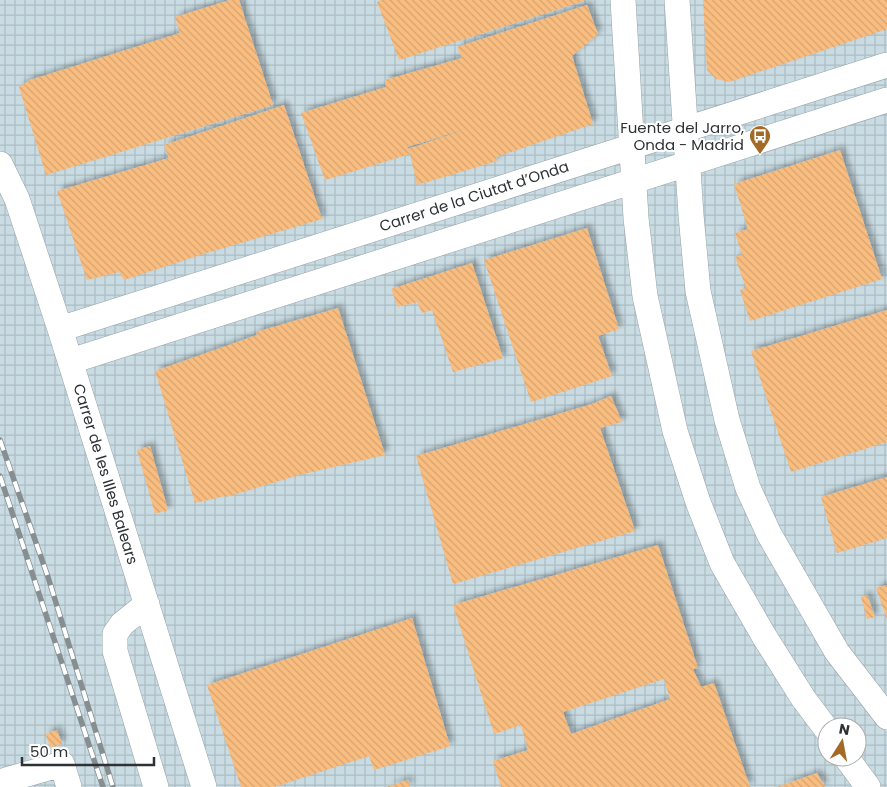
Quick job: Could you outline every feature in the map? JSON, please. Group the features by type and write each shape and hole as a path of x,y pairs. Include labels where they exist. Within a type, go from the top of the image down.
{"street":[{"path":"623,0 636,218 645,296 675,431 698,502 722,563 793,682 818,717"},
{"path":"677,0 687,164 698,291 727,420 748,488 769,534 837,652 887,717"},
{"name":"Carrer de la Ciutat d’Onda","path":"60,329 887,65"},
{"path":"71,361 887,100"},
{"name":"Carrer de les Illes Balears","path":"0,164 17,199 71,361 204,787"},
{"path":"147,604 122,624 115,634 114,651 156,787"},
{"path":"5,776 62,764 69,787"},
{"path":"853,767 868,787"}],"shaded area":[{"path":"0,0 887,0 887,787 0,787"}],"building":[{"path":"230,0 239,0 273,105 46,175 19,87 30,80 180,33 175,17"},
{"path":"381,0 584,1 399,60 377,2"},
{"path":"703,0 887,0 887,29 729,82 716,79 707,70"},
{"path":"587,5 598,34 572,56 593,124 496,157 497,161 417,185 410,154 325,180 301,113 386,87 385,80 462,58 457,47","holes":["466,129 408,149 407,147"]},
{"path":"284,105 322,219 200,255 124,280 119,272 87,280 57,191 169,158 164,145"},
{"path":"840,150 882,279 750,321 740,290 746,288 735,257 742,255 735,233 748,229 734,184"},
{"path":"587,228 619,329 598,336 612,376 531,402 484,260"},
{"path":"472,263 503,358 453,372 432,310 422,313 417,302 398,307 391,289"},
{"path":"338,308 385,455 299,475 226,497 195,503 155,371 257,335 256,332"},
{"path":"887,310 887,442 791,472 751,351"},
{"path":"611,396 622,422 600,428 635,531 453,584 416,456 592,404"},
{"path":"150,446 168,510 155,514 137,450"},
{"path":"887,477 887,538 837,553 821,497"},
{"path":"658,545 698,668 693,669 701,687 714,683 750,787 501,787 493,761 528,750 521,725 494,734 453,605","holes":["664,679 670,699 571,734 563,712"]},
{"path":"887,585 887,620 876,588"},
{"path":"867,595 875,617 867,619 861,597"},
{"path":"412,618 450,746 374,770 369,756 274,787 241,787 207,685"},
{"path":"57,730 62,744 51,748 45,734"},
{"path":"817,773 825,787 777,787"},
{"path":"408,780 410,787 386,787"}],"railway":[{"path":"0,440 48,577 113,787"},
{"path":"0,476 103,787"}],"place":[{"name":"Fuente del Jarro, Onda - Madrid","path":"760,155"}]}
